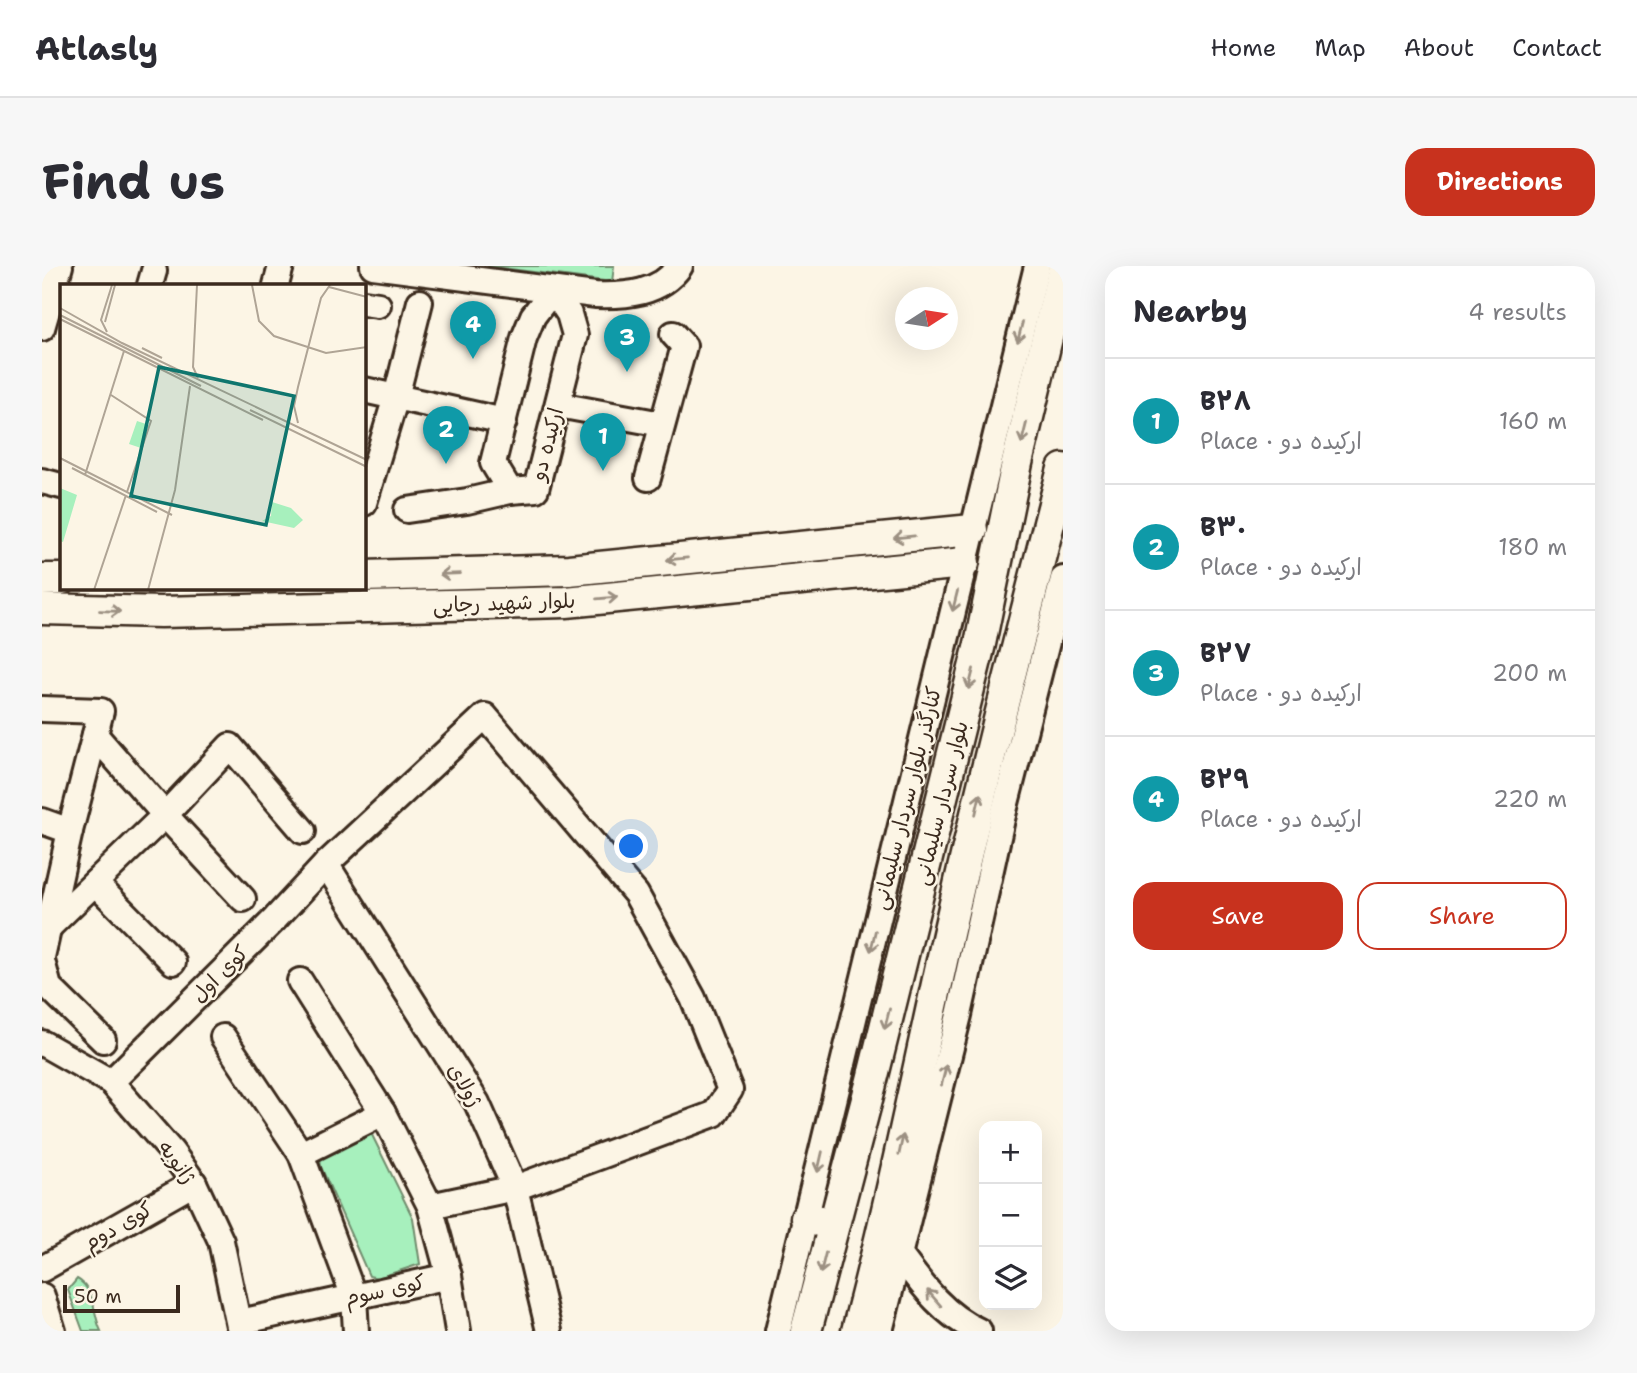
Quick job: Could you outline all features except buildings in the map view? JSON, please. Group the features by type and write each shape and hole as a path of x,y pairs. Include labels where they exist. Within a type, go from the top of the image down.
{"main road":[{"name":"بلوار سردار سلیمانی","path":"806,1331 820,1221 872,1084 980,644 1017,463 1063,271"},
{"name":"بلوار سردار سلیمانی","path":"857,1331 886,1222 967,851 1063,469"},
{"name":"بلوار شهید رجایی","path":"366,576 569,570 971,530"},
{"path":"821,577 829,566 828,555 822,545"},
{"path":"1033,585 1063,550"},
{"name":"بلوار شهید رجایی","path":"42,609 161,612 566,601 964,563"},
{"path":"42,579 60,579"},
{"path":"933,833 937,849 945,855 952,858 967,851"},
{"path":"915,907 926,894 932,892 948,900 953,910"}],"street":[{"path":"42,328 60,266"},
{"path":"276,284 281,266"},
{"path":"373,266 553,290 622,296 660,284 680,266"},
{"name":"کنارگذر بلوار سردار سلیمانی","path":"778,1331 820,1221 971,530 1037,266"},
{"name":"ارکیده دو","path":"553,290 569,314 575,335 536,489 510,491 493,463 524,338 533,316 553,290"},
{"path":"366,496 396,397 420,302"},
{"path":"648,478 684,346 673,334"},
{"path":"366,390 504,421"},
{"path":"558,405 662,424"},
{"path":"42,481 60,486"},
{"path":"407,510 510,491"},
{"path":"880,1331 959,1015 1002,819 1063,579"},
{"path":"42,709 101,711 46,924 42,959 49,987 103,1040"},
{"name":"کوی اول","path":"111,1082 275,919 326,864 485,716 636,894 693,998 730,1090 714,1114 516,1188"},
{"path":"95,735 164,815 243,899"},
{"path":"46,924 95,883 230,746 303,831"},
{"path":"42,821 70,831"},
{"name":"ژولای","path":"326,864 477,1103 516,1188 549,1331"},
{"path":"95,883 173,962"},
{"path":"300,981 383,1113 430,1206 449,1276 458,1331"},
{"path":"223,1037 301,1154 354,1297 356,1331"},
{"name":"ژانویه","path":"42,1043 111,1082 171,1151 194,1183 221,1241 240,1326"},
{"path":"301,1154 383,1113"},
{"name":"کوی دوم","path":"42,1269 194,1183"},
{"path":"430,1206 516,1188"},
{"path":"899,1254 940,1307 979,1331"},
{"name":"کوی سوم","path":"240,1326 449,1276"},
{"path":"42,1296 53,1331"}],"green space":[{"path":"487,266 614,266 612,282"},
{"path":"370,1131 413,1218 420,1264 378,1278 369,1276 321,1167 320,1159"},
{"path":"77,1279 83,1283 90,1295 101,1331 83,1331 68,1290"}],"place":[{"name":"B۲۹","path":"473,359"},
{"name":"B۲۷","path":"627,372"},
{"name":"B۳۰","path":"446,464"},
{"name":"B۲۸","path":"603,471"}]}
